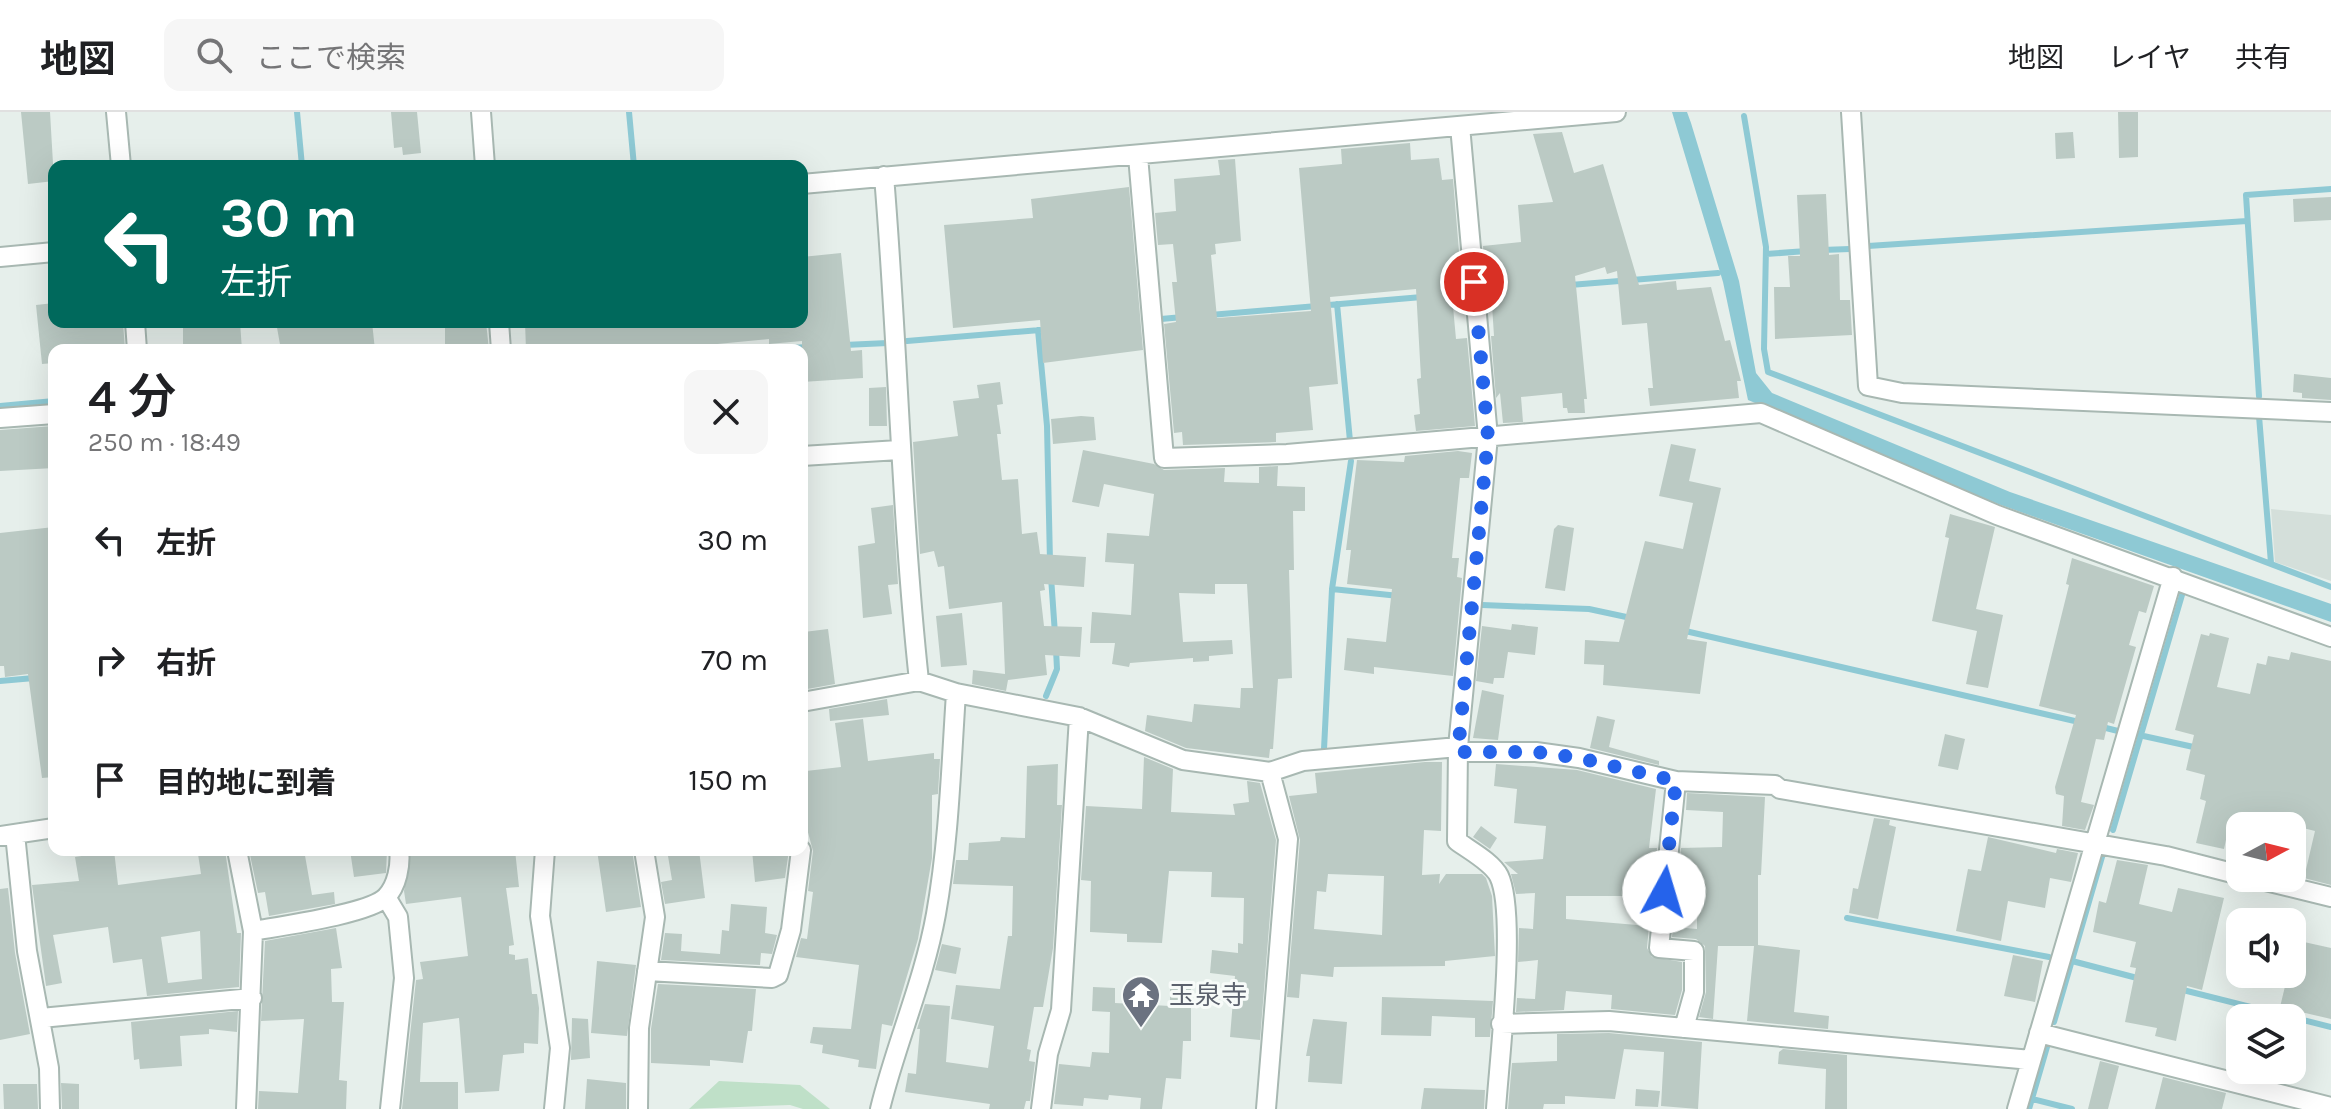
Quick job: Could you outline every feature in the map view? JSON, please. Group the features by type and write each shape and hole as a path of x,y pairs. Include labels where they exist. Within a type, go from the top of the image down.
{"street":[{"path":"116,112 120,160"},
{"path":"481,112 485,160"},
{"path":"808,183 1616,112"},
{"path":"1851,112 1868,386 1902,393 2331,412"},
{"path":"1460,126 1488,437 1458,749 1457,841 1498,873 1503,890 1506,949 1496,1109"},
{"path":"1138,156 1164,458 1287,454 1761,413 1997,515 2331,637"},
{"path":"884,176 898,342 899,450 919,681"},
{"path":"0,257 48,253"},
{"path":"0,418 48,414"},
{"path":"808,456 899,450"},
{"path":"2017,1109 2173,577"},
{"path":"808,701 919,681 956,693 1079,717 1183,760 1270,772 1303,761 1458,749 1536,752 1579,758 1676,781 1775,785 1780,789 2166,856 2226,871"},
{"path":"880,1109 892,1061 918,991 936,914 950,800 956,693"},
{"path":"1041,1109 1048,1054 1061,1010 1079,717"},
{"path":"1266,1109 1288,839 1270,772"},
{"path":"1676,781 1659,948 1694,951 1694,992 1684,1028"},
{"path":"48,829 8,835 49,1068 50,1109"},
{"path":"238,856 253,931 246,1109"},
{"path":"253,931 365,908 386,897 397,875 399,856"},
{"path":"545,856 540,916 560,1048 554,1109"},
{"path":"638,1109 639,1028 655,917 645,856"},
{"path":"647,971 772,978 778,975 791,930 800,856"},
{"path":"2306,891 2331,897"},
{"path":"386,897 398,917 404,978 390,1109"},
{"path":"41,1018 252,998"},
{"path":"1501,1024 1609,1021 2031,1060"},
{"path":"2039,1033 2331,1107"}],"shaded area":[{"path":"2271,509 2331,515 2331,581 2275,562"}],"green space":[{"path":"719,1081 800,1085 830,1109 803,1109 790,1105 689,1109"}],"water":[{"path":"1672,112 1687,112 1691,123 1739,281 1756,373 1772,393 2010,492 2331,604 2331,622 1998,504 1748,400 1723,282"}],"building":[{"path":"21,112 50,112 53,160 48,160 48,182 28,184"},
{"path":"391,112 417,112 421,153 403,155 402,147 394,148"},
{"path":"2118,112 2138,112 2138,157 2119,158"},
{"path":"1562,132 1574,173 1603,164 1639,285 1676,281 1677,290 1711,287 1725,341 1730,340 1741,381 1737,381 1739,398 1650,406 1648,388 1653,388 1647,323 1622,325 1617,271 1607,274 1605,267 1575,276 1587,399 1584,399 1585,413 1568,413 1567,408 1563,408 1562,393 1521,397 1523,422 1503,423 1500,393 1496,398 1490,274 1485,274 1483,246 1521,242 1518,205 1553,202 1533,134"},
{"path":"2073,132 2075,158 2056,159 2055,133"},
{"path":"1410,143 1411,160 1439,158 1442,180 1453,179 1461,276 1451,277 1451,285 1456,339 1467,338 1475,426 1416,431 1414,415 1420,414 1417,379 1421,378 1416,289 1330,297 1338,384 1309,387 1313,430 1276,433 1276,442 1183,445 1182,432 1174,433 1164,324 1176,322 1172,282 1177,282 1173,244 1158,245 1155,213 1176,211 1174,179 1220,175 1218,160 1235,159 1241,241 1215,244 1216,254 1211,255 1217,318 1311,311 1299,168 1342,164 1341,149"},
{"path":"1129,187 1143,350 1043,363 1040,320 953,328 944,225 1033,218 1031,199"},
{"path":"1826,194 1829,255 1839,254 1840,300 1850,300 1852,335 1775,339 1774,287 1790,287 1788,256 1800,256 1797,195"},
{"path":"2331,197 2331,220 2294,222 2293,199"},
{"path":"841,253 851,351 862,350 863,378 808,382 808,344 802,344 802,341 769,344 769,339 717,344 526,344 525,328 808,328 808,256"},
{"path":"48,304 48,328 123,328 125,344 48,344 48,364 42,364 36,305"},
{"path":"183,328 240,328 242,344 183,344"},
{"path":"277,328 373,328 374,344 280,344"},
{"path":"445,328 487,328 488,344 445,344"},
{"path":"2294,374 2331,378 2331,400 2302,398 2302,393 2293,392"},
{"path":"1000,382 1003,404 997,405 1001,434 997,434 1002,480 1018,479 1022,534 1037,532 1040,554 1086,557 1084,587 1044,584 1045,590 1040,591 1044,626 1082,627 1080,657 1045,655 1047,675 1008,680 1006,691 972,684 973,670 1005,674 1002,602 949,609 944,566 938,567 934,551 920,554 913,442 958,436 953,401 979,398 977,385"},
{"path":"886,387 887,426 869,426 869,388"},
{"path":"1094,417 1096,440 1053,444 1051,419"},
{"path":"48,426 48,468 0,471 0,430"},
{"path":"1671,444 1696,449 1689,481 1721,488 1687,639 1707,642 1700,694 1603,685 1604,665 1584,664 1585,640 1619,642 1645,541 1683,549 1693,503 1659,496"},
{"path":"1083,450 1154,464 1164,470 1225,468 1224,482 1259,483 1259,467 1278,466 1277,486 1305,487 1305,511 1293,511 1294,570 1289,570 1292,678 1278,679 1273,749 1270,749 1269,758 1186,748 1145,731 1147,715 1192,722 1194,704 1240,708 1241,688 1253,688 1247,584 1215,584 1215,594 1179,593 1183,642 1232,640 1233,654 1209,656 1209,661 1193,662 1193,658 1130,663 1129,667 1112,664 1115,643 1090,643 1092,612 1131,615 1134,564 1105,562 1107,533 1149,536 1154,494 1104,484 1099,507 1072,502"},
{"path":"1458,451 1472,453 1469,478 1460,478 1452,558 1459,558 1457,577 1462,578 1453,676 1374,667 1374,674 1344,670 1347,638 1386,642 1392,589 1347,584 1351,550 1346,550 1357,460 1404,462 1405,456"},
{"path":"893,505 898,584 888,585 892,614 863,618 858,546 875,543 871,508"},
{"path":"1950,514 1995,527 1976,609 2003,615 1988,688 1966,684 1977,631 1932,621 1949,538 1945,537"},
{"path":"1558,525 1574,528 1565,591 1545,588 1554,529"},
{"path":"48,528 48,778 42,778 28,674 5,677 4,666 0,666 0,533"},
{"path":"2072,558 2154,586 2146,613 2139,611 2129,645 2136,647 2114,724 2108,722 2104,740 2096,739 2081,802 2094,805 2085,830 2062,826 2064,796 2056,794 2055,787 2076,715 2039,706 2069,585 2066,584"},
{"path":"962,613 967,665 941,667 936,616"},
{"path":"1512,624 1538,627 1535,655 1508,652 1504,678 1494,678 1493,684 1476,681 1482,626 1511,630"},
{"path":"828,629 835,684 808,689 808,632"},
{"path":"2210,633 2229,638 2217,687 2250,694 2257,663 2266,665 2268,656 2289,660 2291,652 2331,661 2331,885 2306,879 2315,831 2306,829 2306,812 2226,812 2224,849 2196,843 2206,801 2200,799 2205,775 2186,770 2194,735 2175,730 2201,634 2209,636"},
{"path":"1482,690 1504,695 1498,740 1473,738"},
{"path":"887,699 889,715 830,721 829,709"},
{"path":"1597,716 1615,720 1609,747 1659,761 1659,765 1590,748"},
{"path":"863,719 868,761 934,753 934,759 940,759 938,794 932,795 932,858 918,939 892,1026 882,1024 876,1069 858,1067 859,1060 822,1053 823,1045 810,1043 813,1027 851,1029 859,965 796,957 801,938 807,939 813,892 808,891 813,851 808,832 808,771 841,767 835,723"},
{"path":"1945,734 1965,739 1958,770 1938,766"},
{"path":"1144,757 1173,769 1171,812 1235,815 1233,804 1249,802 1247,781 1260,783 1276,840 1260,1040 1230,1037 1235,976 1210,973 1212,950 1238,953 1238,943 1243,944 1244,898 1211,897 1212,872 1169,871 1162,943 1127,942 1127,934 1090,932 1091,881 1081,880 1086,806 1142,809"},
{"path":"1442,762 1441,831 1424,830 1422,875 1440,874 1439,884 1446,874 1482,874 1486,878 1492,896 1495,956 1445,961 1445,966 1334,967 1333,977 1301,974 1299,998 1287,997 1300,840 1289,796 1317,793 1315,773","holes":["1328,874 1384,876 1382,935 1314,929 1317,891 1326,892"]},
{"path":"1058,764 1057,805 1062,805 1053,948 1043,1007 1034,1007 1027,1049 1031,1050 1029,1061 1035,1062 1030,1101 1026,1101 1024,1109 989,1109 990,1104 905,1092 908,1073 916,1074 920,1029 917,1029 925,1004 950,1006 946,1062 988,1068 994,1026 951,1019 956,985 1000,989 1008,936 1012,936 1013,886 953,884 956,860 968,860 969,843 1000,841 1001,837 1025,838 1027,766"},
{"path":"1496,764 1577,770 1656,789 1649,848 1657,848 1652,896 1566,896 1566,919 1649,926 1647,948 1652,957 1682,962 1682,990 1675,1015 1611,1009 1612,995 1566,991 1564,1010 1516,1012 1517,998 1535,999 1538,960 1518,962 1519,928 1533,929 1535,893 1516,894 1511,874 1518,874 1504,862 1543,859 1546,826 1514,823 1517,789 1494,786"},
{"path":"1687,793 1765,797 1761,875 1758,875 1758,945 1800,950 1794,1012 1829,1016 1828,1029 1747,1021 1754,946 1718,946 1713,1019 1699,1017 1706,992 1705,946 1696,939 1672,937 1673,927 1697,929 1697,895 1676,896 1681,848 1722,847 1723,812 1686,810"},
{"path":"1874,818 1890,820 1889,825 1896,827 1878,919 1849,913 1853,888 1858,889"},
{"path":"1481,826 1497,838 1490,849 1473,837"},
{"path":"1988,837 2056,853 2057,849 2078,853 2071,882 2050,878 2045,908 2008,901 2001,941 1956,931 1968,869 1981,871"},
{"path":"115,856 118,885 201,874 198,856 226,856 237,933 241,933 239,987 147,996 142,959 113,963 108,927 53,935 62,983 46,986 32,885 79,881 75,857","holes":["200,931 202,979 168,983 161,937"]},
{"path":"250,856 305,856 312,895 334,892 335,904 269,916 265,892 258,893"},
{"path":"351,856 387,856 386,873 354,877"},
{"path":"410,856 516,856 519,887 506,888 514,945 509,946 509,954 515,955 515,960 528,958 532,994 537,994 539,1008 538,1044 524,1043 524,1053 503,1055 499,1091 465,1093 459,1018 423,1023 420,1082 458,1082 458,1109 402,1109 416,980 423,979 420,962 468,956 461,897 406,904 404,891"},
{"path":"598,856 633,856 641,907 606,912"},
{"path":"668,856 700,856 705,898 665,904 661,882 672,880"},
{"path":"753,856 788,856 785,878 755,882"},
{"path":"2117,860 2148,865 2139,904 2172,912 2178,888 2224,898 2202,990 2187,986 2176,1041 2155,1036 2157,1028 2125,1022 2136,968 2130,967 2136,942 2093,932 2099,901 2106,903"},
{"path":"8,888 15,953 30,1034 0,1040 0,889"},
{"path":"731,904 767,907 765,933 777,935 772,954 761,953 760,965 661,960 665,933 682,934 681,951 720,954 722,930 729,931"},
{"path":"336,928 342,968 331,969 332,1002 344,1002 339,1080 347,1081 346,1109 258,1109 259,1091 298,1093 304,1019 261,1021 265,941"},
{"path":"2306,942 2331,948 2331,1019 2306,1013 2306,1004 2281,1004 2285,988 2306,988"},
{"path":"942,944 961,948 956,974 935,970"},
{"path":"2013,955 2043,961 2035,1002 2004,996"},
{"path":"597,961 636,965 627,1036 591,1033"},
{"path":"658,984 756,989 752,1031 748,1031 743,1063 710,1060 710,1066 651,1063 651,1029"},
{"path":"1093,987 1115,988 1115,1003 1170,1006 1170,989 1191,989 1191,1041 1183,1041 1181,1079 1166,1078 1162,1109 1140,1109 1141,1098 1109,1095 1108,1100 1084,1098 1083,1106 1054,1104 1059,1064 1090,1067 1092,1052 1109,1053 1110,1012 1092,1011"},
{"path":"1382,997 1493,1001 1490,1037 1475,1037 1475,1018 1432,1016 1431,1036 1381,1035"},
{"path":"238,1011 237,1032 209,1029 209,1034 180,1036 182,1066 140,1069 139,1059 134,1060 131,1022"},
{"path":"572,1018 588,1019 590,1058 571,1060"},
{"path":"1313,1019 1347,1022 1342,1084 1308,1082 1310,1056 1306,1056"},
{"path":"1609,1033 1702,1042 1698,1109 1661,1106 1664,1052 1624,1049 1615,1099 1565,1096 1565,1104 1544,1104 1543,1109 1508,1109 1512,1063 1557,1061 1557,1034"},
{"path":"1783,1049 1847,1055 1847,1109 1825,1109 1826,1069 1778,1064 1779,1052"},
{"path":"2100,1061 2119,1066 2108,1109 2088,1109"},
{"path":"2163,1077 2226,1093 2222,1109 2155,1109"},
{"path":"587,1079 626,1083 626,1109 585,1109"},
{"path":"61,1083 79,1084 79,1109 62,1109"},
{"path":"3,1084 37,1084 38,1109 4,1109"},
{"path":"1424,1088 1485,1090 1484,1109 1421,1109"},
{"path":"1636,1089 1660,1091 1658,1107 1635,1106"}],"waterway":[{"path":"297,112 301,160"},
{"path":"629,112 633,160"},
{"path":"1744,116 1766,247 1764,349 1768,372 2331,587"},
{"path":"2259,396 2246,195 2331,189"},
{"path":"1868,246 2247,221"},
{"path":"1822,250 1850,249"},
{"path":"1766,254 1807,251"},
{"path":"1570,285 1718,273"},
{"path":"1445,295 1466,293"},
{"path":"1210,315 1422,297"},
{"path":"1337,304 1350,441"},
{"path":"1161,319 1183,317"},
{"path":"1038,330 1047,426 1050,562"},
{"path":"907,341 1040,330"},
{"path":"844,345 888,343"},
{"path":"0,406 48,402"},
{"path":"2259,416 2271,563"},
{"path":"1351,461 1332,589 1399,596"},
{"path":"1051,577 1055,634"},
{"path":"1324,749 1332,589"},
{"path":"2113,830 2182,595"},
{"path":"1482,605 1589,609 1631,618"},
{"path":"1681,630 2079,722"},
{"path":"1046,696 1057,669 1056,649"},
{"path":"0,681 34,678"},
{"path":"2102,727 2118,731"},
{"path":"2139,735 2198,748"},
{"path":"2054,1022 2102,857"},
{"path":"1847,918 2049,957"},
{"path":"2072,961 2141,979"},
{"path":"2179,989 2331,1027"},
{"path":"2029,1109 2047,1047"},
{"path":"2032,1099 2072,1109"}],"place":[{"name":"玉泉寺","path":"1141,1029"}],"route":[{"path":"1474,282 1488,437 1458,752 1536,752 1579,758 1676,781 1664,892"}]}
